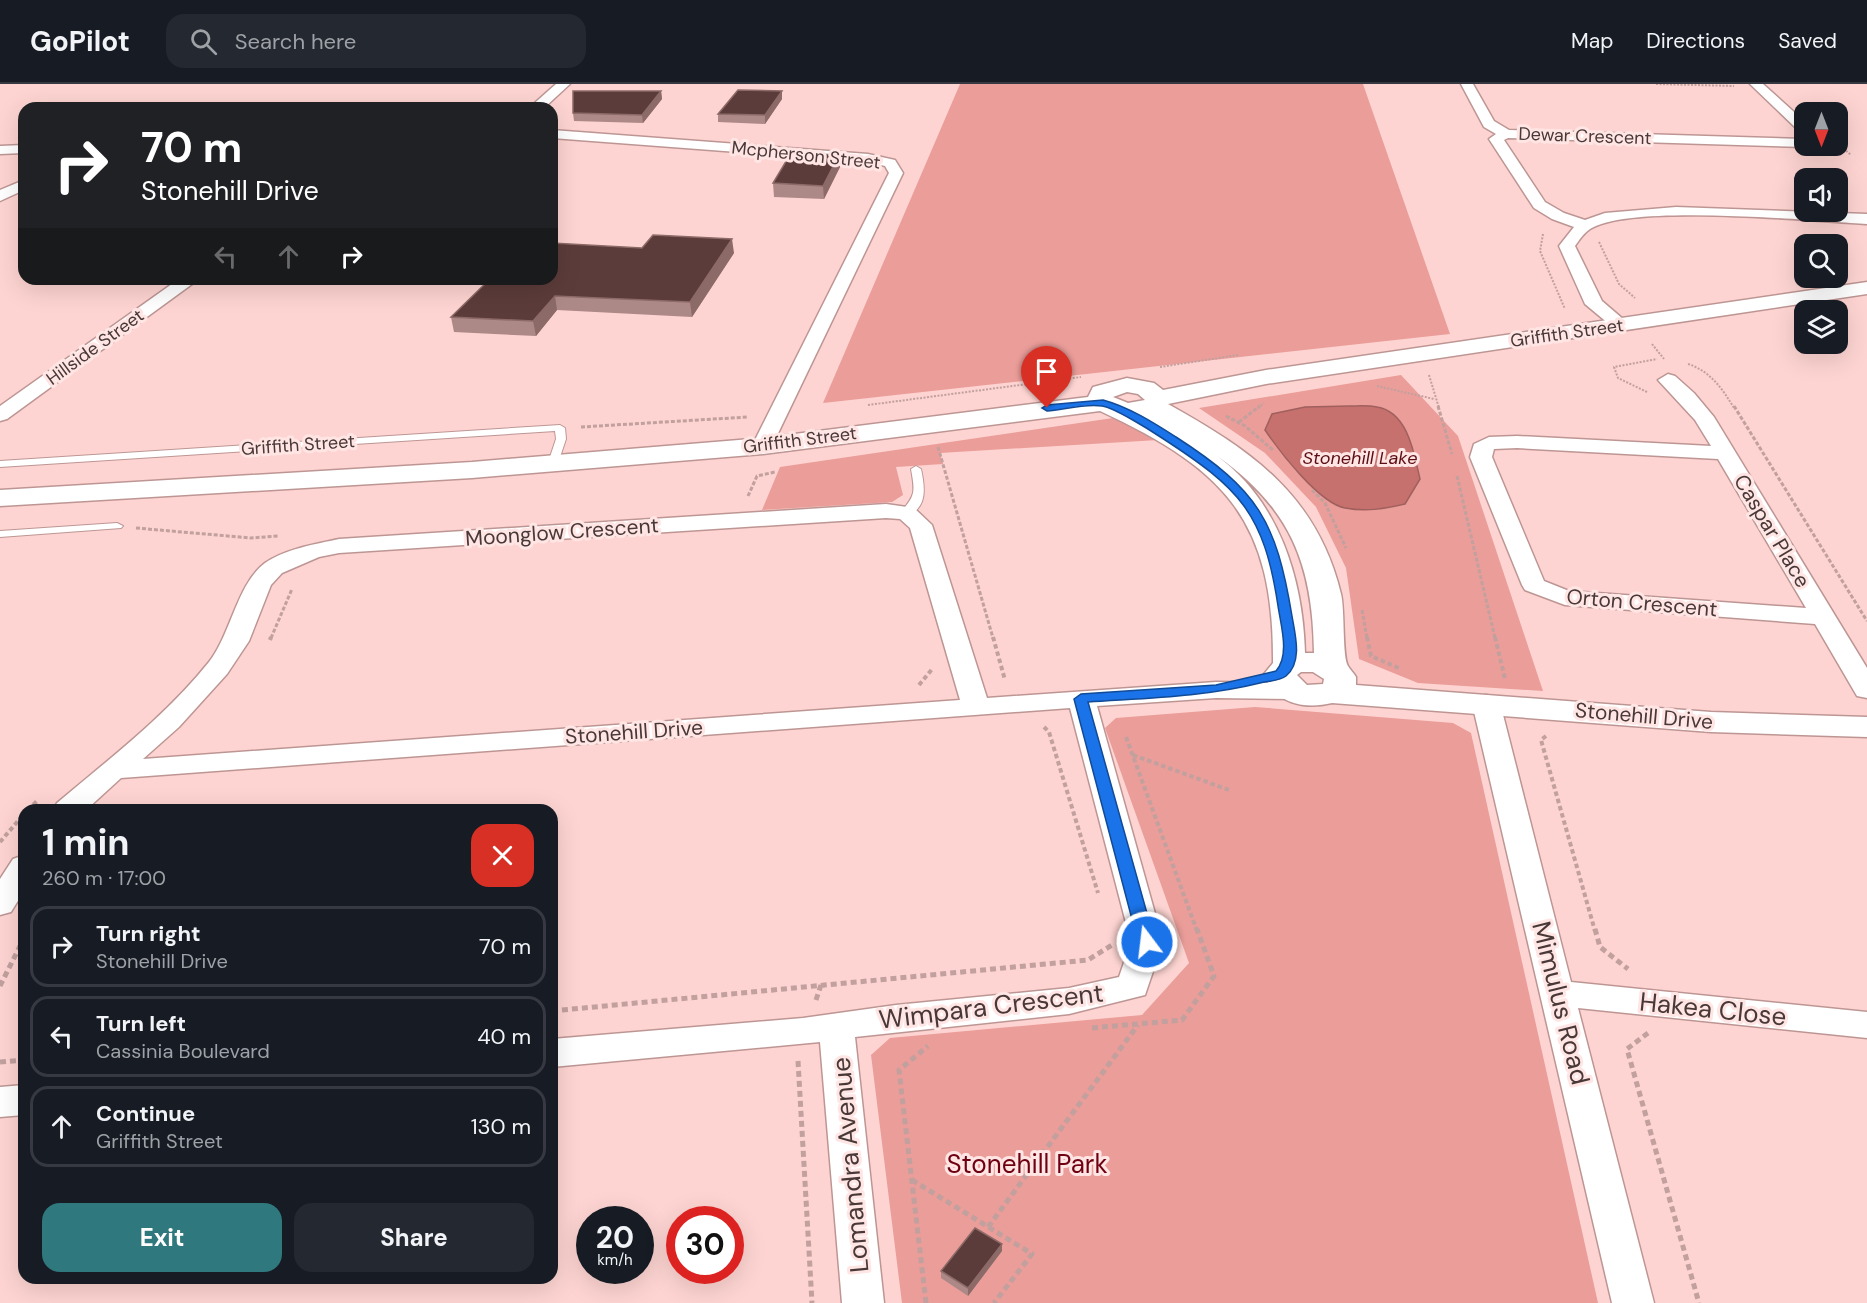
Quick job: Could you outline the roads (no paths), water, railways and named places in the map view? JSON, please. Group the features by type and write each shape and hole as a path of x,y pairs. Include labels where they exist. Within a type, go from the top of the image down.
{"street":[{"path":"543,102 564,84"},
{"path":"1467,84 1489,124 1506,134"},
{"path":"1756,85 1794,119"},
{"name":"Mcpherson Street","path":"558,134 868,158 890,163 896,173 763,446"},
{"name":"Dewar Crescent","path":"1585,225 1558,216 1539,205 1496,139 1506,134 1794,143"},
{"path":"0,150 18,149"},
{"path":"0,196 18,187"},
{"path":"1621,325 1596,298 1567,246 1585,225 1620,214 1668,211 1867,219"},
{"name":"Hillside Street","path":"0,416 182,285"},
{"name":"Griffith Street","path":"0,498 553,463 763,446 1047,408 1103,396 1138,410 1153,390 1268,388 1621,325 1647,332 1867,288"},
{"path":"1840,292 1867,302"},
{"path":"1596,298 1647,332"},
{"name":"Caspar Place","path":"1666,370 1704,417 1867,690"},
{"path":"1153,390 1236,454 1274,488 1294,515 1315,551 1327,596 1334,678"},
{"path":"1103,396 1214,466 1248,501 1266,532 1280,577 1290,638 1287,677"},
{"name":"Orton Crescent","path":"1726,453 1508,442 1489,443 1481,448 1481,458 1534,585 1547,592 1565,598 1823,617"},
{"name":"Moonglow Crescent","path":"113,770 169,721 218,668 236,641 260,583 274,568 312,552 352,545 886,511 906,513"},
{"path":"906,513 921,525 972,695"},
{"name":"Stonehill Drive","path":"113,770 972,695 1081,699 1216,690 1287,677 1311,662 1334,678 1421,698 1496,692 1711,722 1867,727"},
{"name":"Mimulus Road","path":"1496,692 1559,993 1633,1303"},
{"name":"Wimpara Crescent","path":"558,1052 836,1028 896,1018 1069,1001 1133,986 1147,942 1081,699"},
{"path":"75,804 113,770"},
{"path":"0,904 18,876"},
{"name":"Hakea Close","path":"1559,993 1867,1025"},
{"name":"Lomandra Avenue","path":"836,1028 862,1303"},
{"path":"0,1102 18,1100"}],"lane":[{"name":"Griffith Street","path":"0,464 560,428 561,440 553,463"},
{"path":"906,513 918,503 921,494 916,469"},
{"path":"0,534 117,526"}],"water":[{"name":"Stonehill Lake","path":"1367,406 1388,410 1403,425 1408,435 1420,479 1405,504 1368,510 1345,508 1335,504 1312,487 1265,430 1272,414 1305,407"}],"park label":[{"name":"Stonehill Park","path":"1027,1164"}]}
